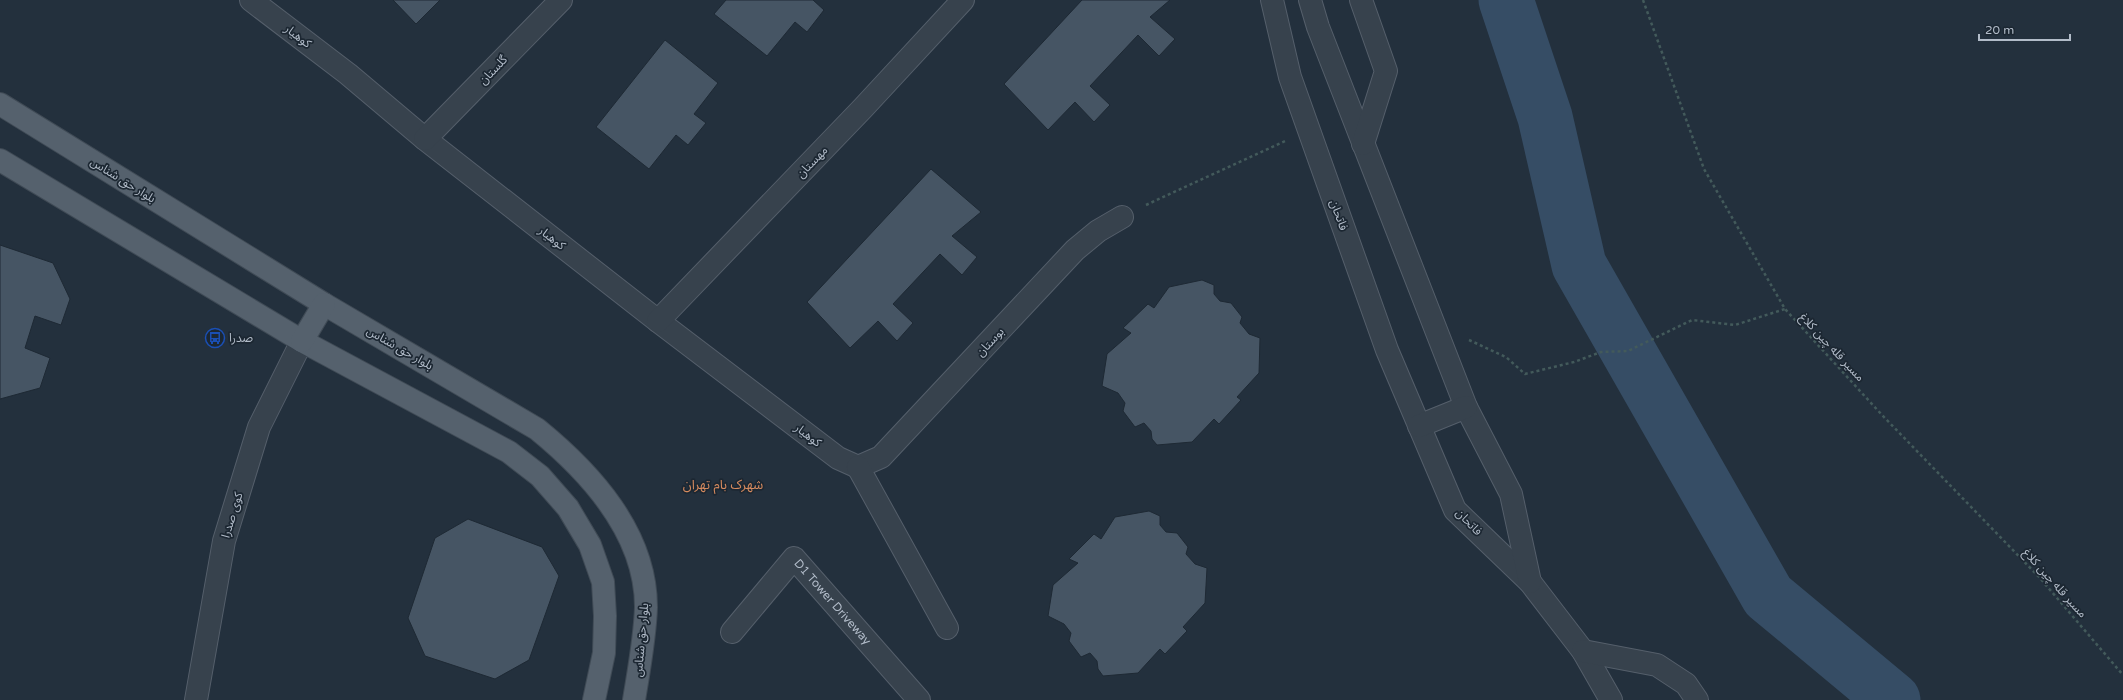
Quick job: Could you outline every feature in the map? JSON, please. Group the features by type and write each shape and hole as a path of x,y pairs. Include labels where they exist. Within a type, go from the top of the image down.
{"main road":[{"name":"بلوار حق شناس","path":"0,104 324,304 537,429 567,454 596,486 621,520 638,561 644,584 646,607 642,651 634,700"},
{"path":"0,160 302,341 509,452 540,476 568,508 590,545 603,582 605,616 604,653 594,700"},
{"path":"302,341 324,304"}],"street":[{"name":"کوهیار","path":"251,0 348,74 425,139 658,321 838,458 858,467"},
{"name":"گلستان","path":"425,139 560,0"},
{"name":"مهستان","path":"658,321 864,108 963,0"},
{"name":"فاتحان","path":"1272,0 1290,77 1387,350 1456,510 1530,582 1583,651 1611,700"},
{"name":"فاتحان","path":"1310,0 1318,27 1466,407 1511,494 1530,582"},
{"path":"1361,0 1386,71 1364,144"},
{"name":"بوستان","path":"858,467 881,457 1076,250 1098,231 1122,217"},
{"name":"کوی صدرا","path":"196,700 224,541 259,426 302,341"},
{"path":"1419,426 1466,407"},
{"path":"858,467 948,628"},
{"name":"D1 Tower Driveway","path":"732,632 794,558 919,700"},
{"path":"1583,651 1657,665 1686,684 1697,700"}],"path":[{"path":"1643,0 1704,169 1785,309"},
{"path":"1122,217 1309,130"},
{"name":"مسیر قله چین کلاغ","path":"1434,325 1506,357 1525,374 1574,362 1601,352 1628,351 1692,320 1735,326 1785,309 1882,415 2039,577 2123,675"}],"building":[{"path":"393,0 440,0 416,24"},
{"path":"726,0 813,0 824,10 807,32 795,22 767,56 714,14"},
{"path":"1082,0 1170,0 1150,17 1175,39 1159,56 1138,35 1090,86 1110,105 1094,122 1075,102 1048,130 1004,84"},
{"path":"665,40 718,83 694,114 706,123 688,145 676,135 649,169 596,127"},
{"path":"931,169 981,212 952,236 977,257 962,275 940,254 893,304 913,323 897,341 878,321 850,348 807,302"},
{"path":"0,245 53,263 70,299 61,325 35,316 25,348 50,358 40,388 0,399"},
{"path":"1202,280 1214,285 1214,294 1220,301 1231,303 1242,317 1240,323 1249,334 1260,338 1259,373 1237,397 1241,400 1219,424 1214,419 1192,442 1157,445 1152,439 1151,431 1144,423 1135,427 1123,411 1125,403 1118,393 1102,386 1107,354 1131,333 1123,328 1148,304 1154,308 1169,287"},
{"path":"1149,511 1160,516 1160,525 1166,532 1177,533 1188,547 1186,554 1195,564 1207,568 1205,603 1183,627 1187,631 1165,654 1160,649 1138,673 1103,676 1098,669 1097,661 1090,653 1081,657 1069,641 1071,633 1064,624 1048,616 1053,585 1078,563 1069,559 1094,534 1101,539 1115,517"},
{"path":"468,519 542,547 559,576 529,660 495,679 425,656 408,618 435,538"}],"waterway":[{"path":"1506,0 1545,117 1579,265 1768,596 1893,700"}],"place":[{"name":"صدرا","path":"215,338"}],"district":[{"name":"شهرک بام تهران","path":"723,484"}]}
